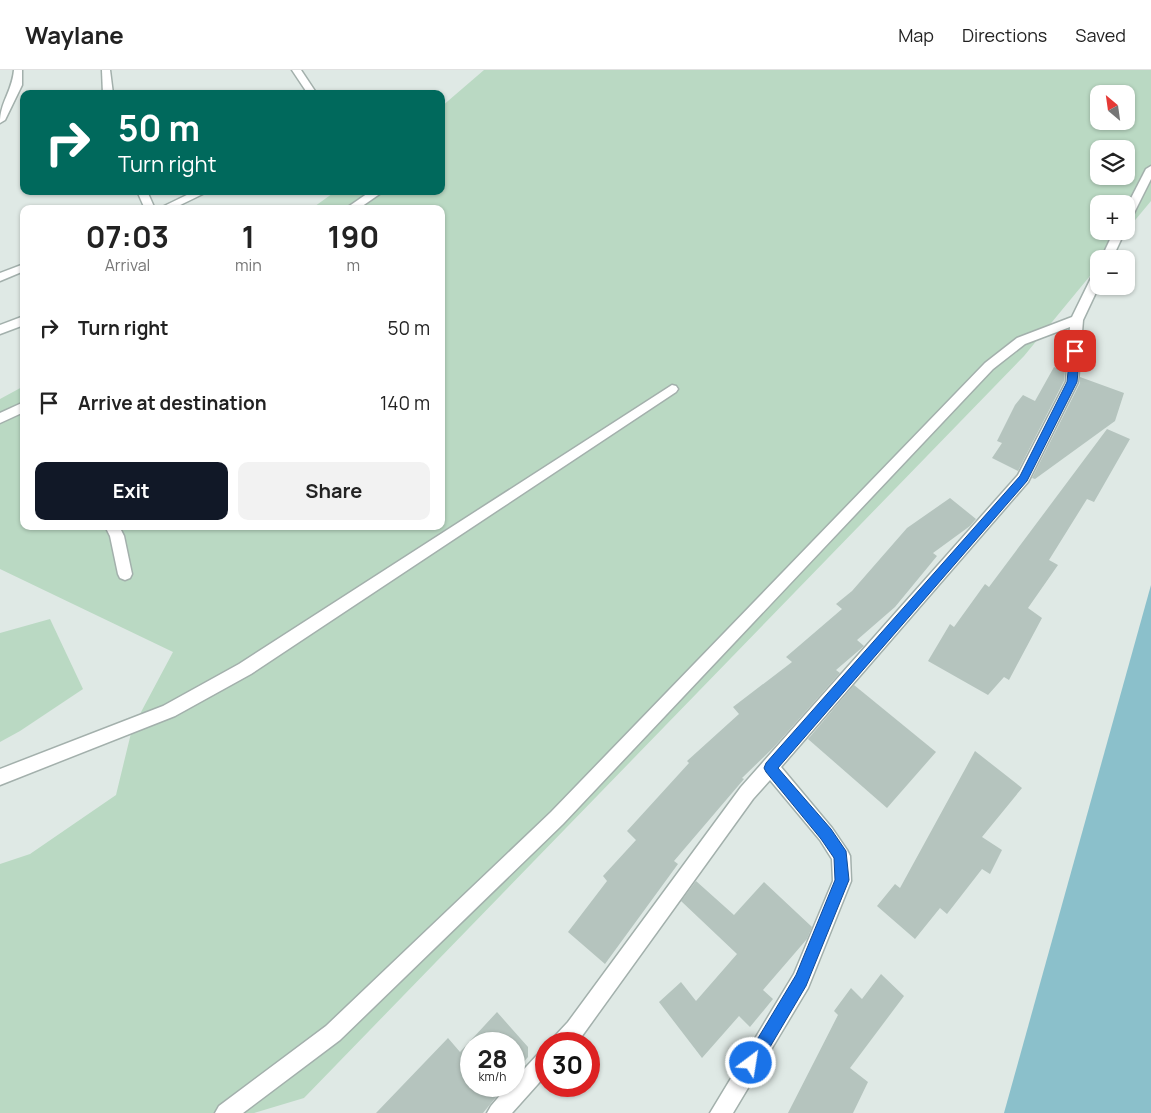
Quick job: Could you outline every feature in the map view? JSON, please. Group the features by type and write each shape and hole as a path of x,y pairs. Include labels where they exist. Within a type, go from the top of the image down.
{"street":[{"path":"0,120 17,85 18,70"},
{"path":"106,70 108,90"},
{"path":"296,70 310,90"},
{"path":"1135,201 1151,169"},
{"path":"172,205 195,195"},
{"path":"356,205 373,195"},
{"path":"0,276 20,268"},
{"path":"572,1032 747,793 1023,478 1072,382 1078,320 1090,294"},
{"path":"226,1113 333,1033 557,818 989,366 1021,341 1078,320"},
{"path":"0,330 20,322"},
{"path":"0,777 168,711 244,669 672,389"},
{"path":"0,418 20,409"},
{"path":"114,530 125,574"},
{"path":"721,1113 801,981 842,880 841,856 826,834 770,768"},
{"path":"498,1113 535,1072"}],"green space":[{"path":"484,70 1151,70 1151,201 1135,220 1135,195 1090,195 1090,240 1119,240 1111,250 1090,250 1090,276 1024,356 304,1098 254,1113 0,1113 0,864 30,854 116,795 132,729 173,652 0,569 0,399 20,388 20,530 445,530 445,205 317,205 330,195 445,195 445,104"},
{"path":"50,619 83,689 0,742 0,633"}],"water":[{"path":"1151,585 1151,1113 1004,1113"}],"building":[{"path":"1054,367 1065,371 1064,381 1018,471 992,458 1002,443 997,441 1015,405 1023,395 1035,401"},
{"path":"1080,377 1124,393 1115,421 1035,479 1032,478 1080,383"},
{"path":"1107,429 1130,439 1094,502 1087,499 1049,560 1058,565 1028,608 1042,618 1009,680 1004,677 988,695 928,661 950,624 954,627 985,584 989,587"},
{"path":"950,498 976,519 970,526 933,553 937,556 895,607 857,640 864,646 836,670 840,673 774,747 742,778 744,779 674,861 678,864 605,964 568,932 607,881 603,876 636,840 627,831 689,763 687,761 739,714 733,707 792,662 786,657 842,609 836,604 852,591 907,528"},
{"path":"854,685 936,752 887,808 808,739"},
{"path":"975,751 1022,788 982,837 1002,850 990,874 982,869 947,914 940,908 915,939 877,906 895,884 900,888"},
{"path":"696,881 734,915 764,882 812,927 807,939 763,990 773,999 750,1027 739,1016 702,1058 659,1002 681,982 696,1001 737,954 681,901"},
{"path":"881,974 904,996 850,1068 868,1082 853,1113 788,1113 838,1015 834,1011 851,988 862,999"},
{"path":"497,1012 515,1032 478,1032"},
{"path":"448,1038 460,1052 460,1097 496,1097 483,1113 376,1113"},
{"path":"525,1044 528,1047 528,1057 525,1060"}],"route":[{"path":"751,1063 801,981 842,880 841,856 826,834 770,768 1023,478 1072,382 1075,351"}]}
